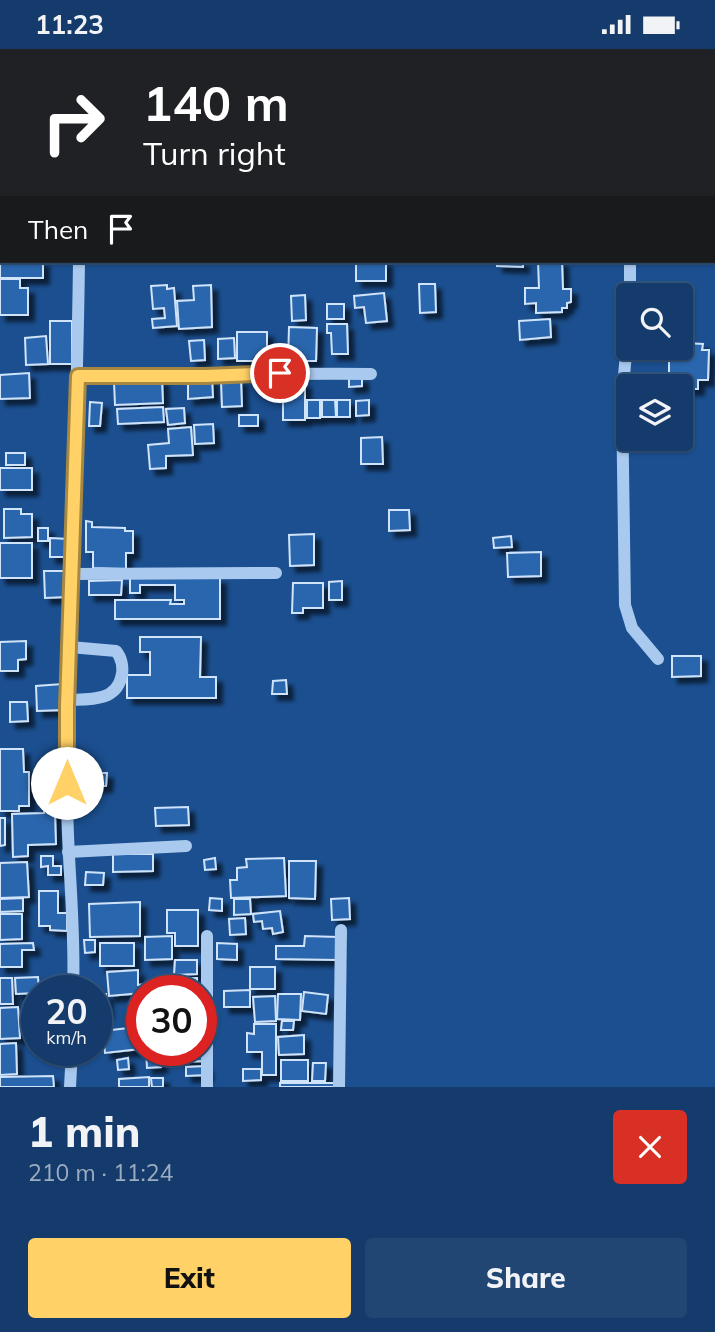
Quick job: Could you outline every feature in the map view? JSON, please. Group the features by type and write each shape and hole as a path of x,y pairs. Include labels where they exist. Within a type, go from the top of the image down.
{"street":[{"path":"74,975 66,809 79,263"},
{"path":"630,263 630,283"},
{"path":"625,360 622,398 625,605 632,628 659,659"},
{"path":"78,376 371,374"},
{"path":"72,574 276,573"},
{"path":"68,700 101,698 111,694 118,687 123,673 117,650 69,647"},
{"path":"68,852 186,846"},
{"path":"338,1087 341,930"},
{"path":"207,936 207,1087"},
{"path":"71,1087 72,1066"}],"building":[{"path":"0,263 43,263 43,278 0,278"},
{"path":"356,263 386,263 386,281 356,281"},
{"path":"497,263 523,263 523,267 497,266"},
{"path":"538,263 562,263 563,289 571,289 571,302 567,303 567,308 562,308 562,312 536,313 536,303 525,304 525,288 539,288"},
{"path":"0,279 20,279 20,288 28,288 28,315 0,315"},
{"path":"419,284 435,284 436,312 420,313"},
{"path":"167,285 167,289 174,288 177,326 153,328 152,319 165,318 164,308 153,309 151,286"},
{"path":"211,285 212,327 179,329 177,301 194,300 193,286"},
{"path":"384,293 387,321 366,323 364,307 355,308 354,296"},
{"path":"305,295 306,320 292,321 291,296"},
{"path":"327,304 344,304 344,319 327,319"},
{"path":"550,319 551,337 520,340 519,321"},
{"path":"50,321 72,321 72,364 50,364"},
{"path":"327,324 347,324 348,354 332,354 331,333 327,333"},
{"path":"289,327 317,328 316,361 288,361"},
{"path":"237,332 267,332 267,361 237,361"},
{"path":"46,336 48,364 26,365 25,338"},
{"path":"234,338 235,358 218,359 218,339"},
{"path":"204,340 205,360 191,361 189,341"},
{"path":"693,343 703,344 702,350 709,350 708,380 698,380 698,389 693,389 693,374 669,374 669,360 693,360"},
{"path":"29,373 30,398 0,399 0,375"},
{"path":"362,377 362,386 349,387 349,378"},
{"path":"212,378 213,397 188,399 188,379"},
{"path":"162,379 163,403 115,405 114,382"},
{"path":"241,379 242,406 222,407 221,380"},
{"path":"283,383 305,383 305,420 283,420"},
{"path":"307,400 320,400 320,418 307,418"},
{"path":"322,400 335,400 336,417 322,417"},
{"path":"337,400 350,400 350,417 337,417"},
{"path":"369,400 369,415 356,416 356,401"},
{"path":"90,402 102,403 100,426 89,426"},
{"path":"163,407 164,422 118,424 117,409"},
{"path":"184,408 185,423 168,425 166,409"},
{"path":"239,415 258,415 258,426 239,426"},
{"path":"213,424 214,443 195,444 194,425"},
{"path":"191,427 193,455 166,456 166,468 150,469 148,445 169,443 168,429"},
{"path":"382,437 383,464 361,464 361,438"},
{"path":"6,453 25,453 25,465 6,465"},
{"path":"0,468 32,468 32,490 0,490"},
{"path":"4,509 21,509 21,514 32,514 32,537 4,538"},
{"path":"389,510 409,510 410,530 389,531"},
{"path":"86,521 92,522 92,527 125,528 125,531 133,531 133,553 126,553 126,569 93,568 93,552 86,552"},
{"path":"38,528 48,528 48,541 38,541"},
{"path":"314,534 314,565 290,566 289,535"},
{"path":"511,536 512,547 494,548 493,538"},
{"path":"50,538 69,539 68,557 50,557"},
{"path":"0,543 32,543 32,578 0,578"},
{"path":"541,552 541,576 508,577 507,553"},
{"path":"44,571 66,571 67,597 45,598"},
{"path":"130,578 220,578 220,619 115,619 115,600 171,600 170,604 184,604 184,600 175,600 175,585 140,585 140,593 130,593"},
{"path":"122,580 121,595 89,595 89,581"},
{"path":"342,581 342,600 329,600 329,582"},
{"path":"293,583 323,583 323,608 303,608 303,613 292,613"},
{"path":"140,637 201,637 200,677 216,677 216,698 127,698 127,675 150,675 150,652 140,652"},
{"path":"26,641 26,659 18,660 18,671 0,671 0,642"},
{"path":"672,656 701,656 701,676 672,677"},
{"path":"286,680 287,694 272,694 273,681"},
{"path":"62,684 63,710 37,711 36,686"},
{"path":"10,702 27,702 28,721 10,722"},
{"path":"0,749 23,749 24,772 29,772 29,806 19,806 19,811 0,811"},
{"path":"91,773 107,773 106,786 91,786"},
{"path":"44,803 61,803 61,813 55,813 56,844 28,845 28,856 13,857 12,814 44,813"},
{"path":"188,807 189,825 156,826 155,808"},
{"path":"0,818 5,818 5,845 0,846"},
{"path":"113,854 153,854 153,871 113,872"},
{"path":"41,856 53,856 53,866 61,866 61,875 48,875 48,866 41,867"},
{"path":"215,858 216,869 205,870 204,860"},
{"path":"284,858 286,896 231,898 230,880 237,880 237,868 247,867 246,859"},
{"path":"289,861 316,861 315,899 289,898"},
{"path":"27,862 29,897 0,898 0,863"},
{"path":"86,872 104,873 103,885 85,885"},
{"path":"39,891 58,891 58,913 67,913 67,931 39,926"},
{"path":"23,898 23,911 0,912 0,899"},
{"path":"210,898 222,899 222,911 209,910"},
{"path":"349,898 350,919 332,920 331,899"},
{"path":"234,899 250,899 251,914 234,915"},
{"path":"140,902 140,936 90,937 89,904"},
{"path":"167,910 198,910 198,946 175,946 175,933 167,933"},
{"path":"280,911 283,932 273,934 272,928 263,929 262,921 254,922 253,914"},
{"path":"0,914 22,914 22,939 0,940"},
{"path":"245,918 246,934 230,935 229,919"},
{"path":"172,936 172,959 145,960 145,937"},
{"path":"305,936 338,937 337,960 276,959 276,946 304,946"},
{"path":"84,940 95,940 95,952 85,953"},
{"path":"33,943 34,950 22,950 22,967 0,967 0,944"},
{"path":"100,943 134,943 134,966 100,966"},
{"path":"217,943 237,944 237,960 217,959"},
{"path":"175,960 197,960 197,974 174,975"},
{"path":"250,967 275,967 275,989 250,989"},
{"path":"138,970 138,975 126,975 126,994 112,996 112,975 107,975 107,972"},
{"path":"0,978 12,978 13,1004 0,1004"},
{"path":"15,978 21,978 21,994 16,994"},
{"path":"250,990 250,1007 224,1007 224,991"},
{"path":"304,992 328,995 326,1014 302,1011"},
{"path":"278,994 301,994 300,1020 277,1019"},
{"path":"275,996 276,1021 255,1022 253,997"},
{"path":"18,1007 20,1038 0,1039 0,1008"},
{"path":"282,1021 294,1021 293,1030 281,1030"},
{"path":"254,1024 276,1024 276,1075 262,1075 262,1052 247,1052 247,1033 254,1034"},
{"path":"126,1028 126,1051 112,1052 112,1030"},
{"path":"304,1035 304,1054 279,1055 278,1037"},
{"path":"16,1043 17,1074 0,1075 0,1044"},
{"path":"126,1058 129,1069 118,1070 117,1060"},
{"path":"281,1060 308,1060 308,1081 281,1081"},
{"path":"313,1063 326,1063 325,1081 312,1081"},
{"path":"206,1066 207,1075 186,1076 186,1067"},
{"path":"243,1069 261,1069 261,1080 243,1081"},
{"path":"53,1076 54,1087 0,1087 0,1077"},
{"path":"149,1077 149,1087 119,1087 119,1079"},
{"path":"151,1078 163,1078 163,1087 152,1087"},
{"path":"280,1083 337,1083 337,1087 280,1087"}],"route":[{"path":"67,783 78,376 280,373"}]}
